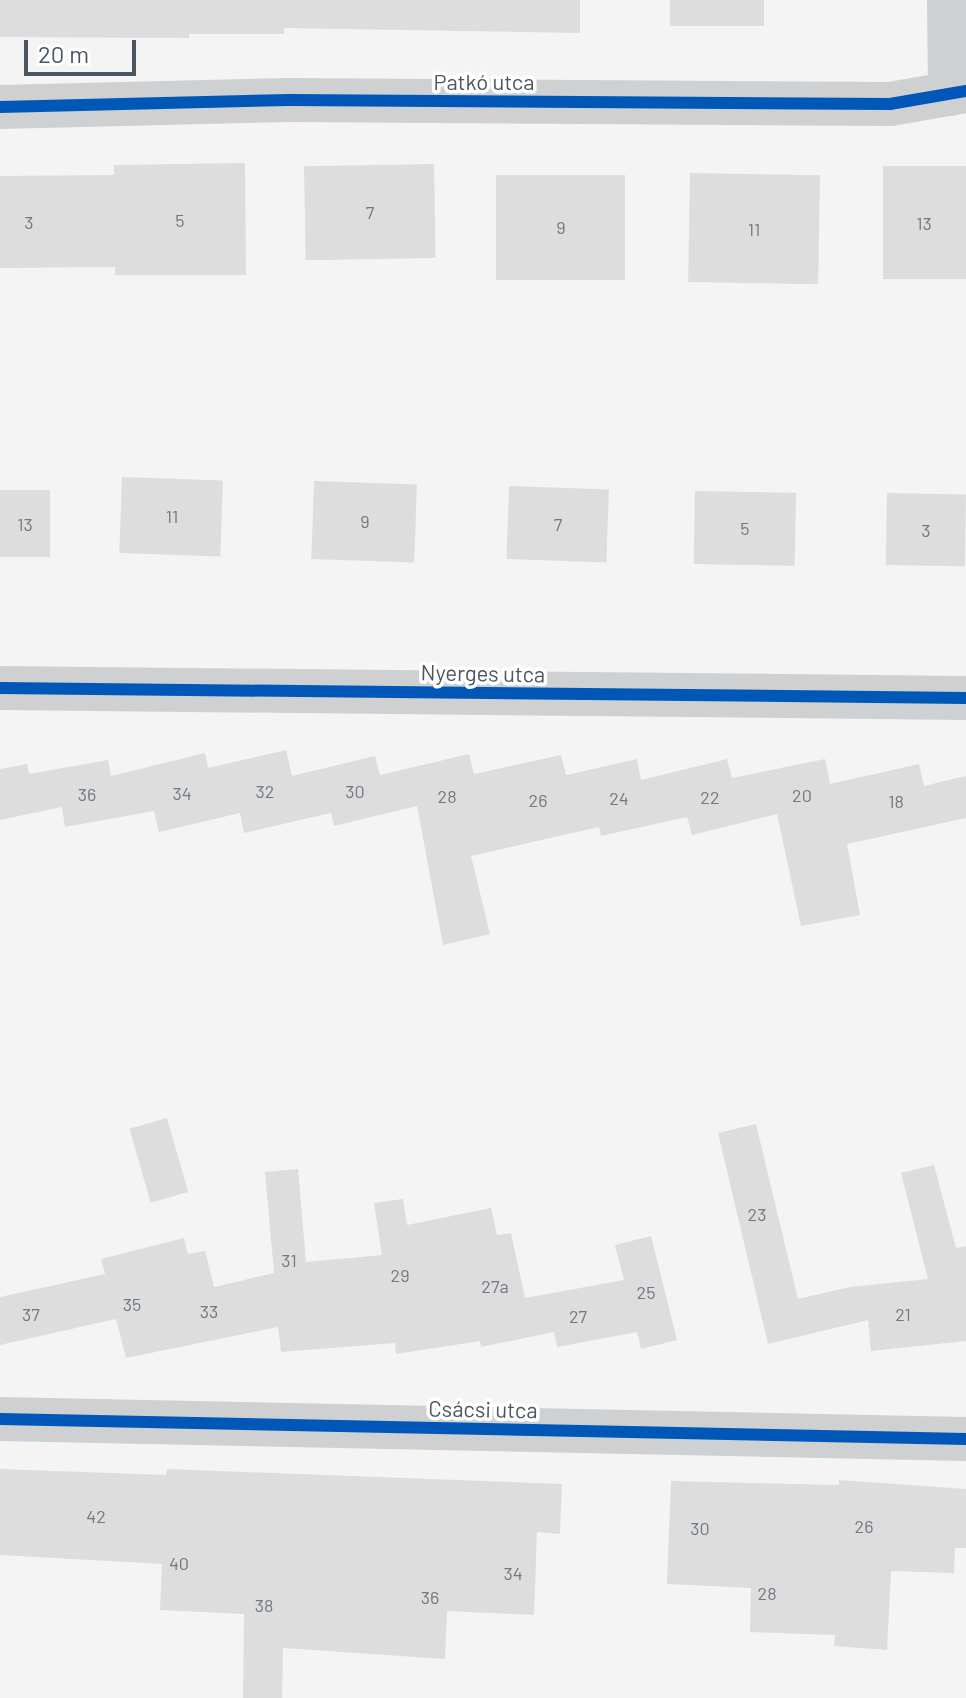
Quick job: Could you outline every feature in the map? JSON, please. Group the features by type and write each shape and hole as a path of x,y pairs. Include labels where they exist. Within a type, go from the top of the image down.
{"street":[{"path":"949,0 958,92"},
{"name":"Patkó utca","path":"0,107 289,100 839,105 958,92"},
{"name":"Nyerges utca","path":"0,688 966,698"},
{"name":"Csácsi utca","path":"0,1419 966,1439"}],"building":[{"path":"0,0 580,0 580,33 284,28 284,34 189,34 189,38 0,37"},
{"path":"670,0 764,0 764,26 670,26"},
{"path":"245,163 246,275 115,275 115,267 0,268 0,176 114,175 114,165"},
{"path":"434,164 436,258 306,260 304,166"},
{"path":"883,166 966,166 966,279 883,279"},
{"path":"690,173 820,175 818,284 688,282"},
{"path":"496,175 625,175 625,280 496,280"},
{"path":"122,477 223,481 220,556 119,553"},
{"path":"314,481 417,485 414,563 311,559"},
{"path":"509,486 609,489 606,562 506,559"},
{"path":"0,490 50,490 50,557 0,557"},
{"path":"695,491 796,493 795,566 694,564"},
{"path":"887,493 966,494 965,566 886,565"},
{"path":"286,750 292,776 375,756 380,775 469,754 474,774 561,755 566,775 637,759 641,780 727,759 732,778 825,759 830,784 919,764 924,786 966,776 966,818 847,844 860,915 801,926 777,814 692,835 687,817 601,836 599,827 471,856 490,934 443,945 417,806 334,826 331,813 244,833 240,813 159,832 154,811 65,827 62,807 0,820 0,769 27,764 29,774 108,760 111,776 205,753 208,768"},
{"path":"167,1118 188,1192 151,1203 130,1129"},
{"path":"756,1124 798,1299 850,1287 928,1279 901,1173 934,1165 956,1248 966,1246 966,1341 871,1351 868,1320 768,1344 718,1133"},
{"path":"298,1169 306,1262 382,1255 374,1203 403,1199 407,1225 491,1208 497,1235 511,1233 525,1298 624,1280 615,1245 651,1236 677,1340 641,1349 637,1332 557,1347 554,1332 481,1347 480,1341 396,1354 395,1343 281,1352 278,1327 126,1358 116,1319 0,1345 0,1297 105,1274 101,1259 184,1238 188,1254 205,1251 214,1287 274,1273 265,1172"},
{"path":"0,1469 166,1475 167,1469 562,1484 560,1534 537,1532 534,1615 447,1611 445,1659 283,1648 282,1698 243,1698 244,1614 160,1610 162,1564 0,1555"},
{"path":"839,1480 966,1489 966,1548 955,1548 954,1573 891,1571 887,1650 834,1646 835,1635 750,1632 751,1588 667,1584 671,1481 839,1485"}],"cycle path":[{"path":"0,107 289,100 890,104 966,91"},
{"path":"0,688 966,698"},
{"path":"0,1419 966,1439"}]}
